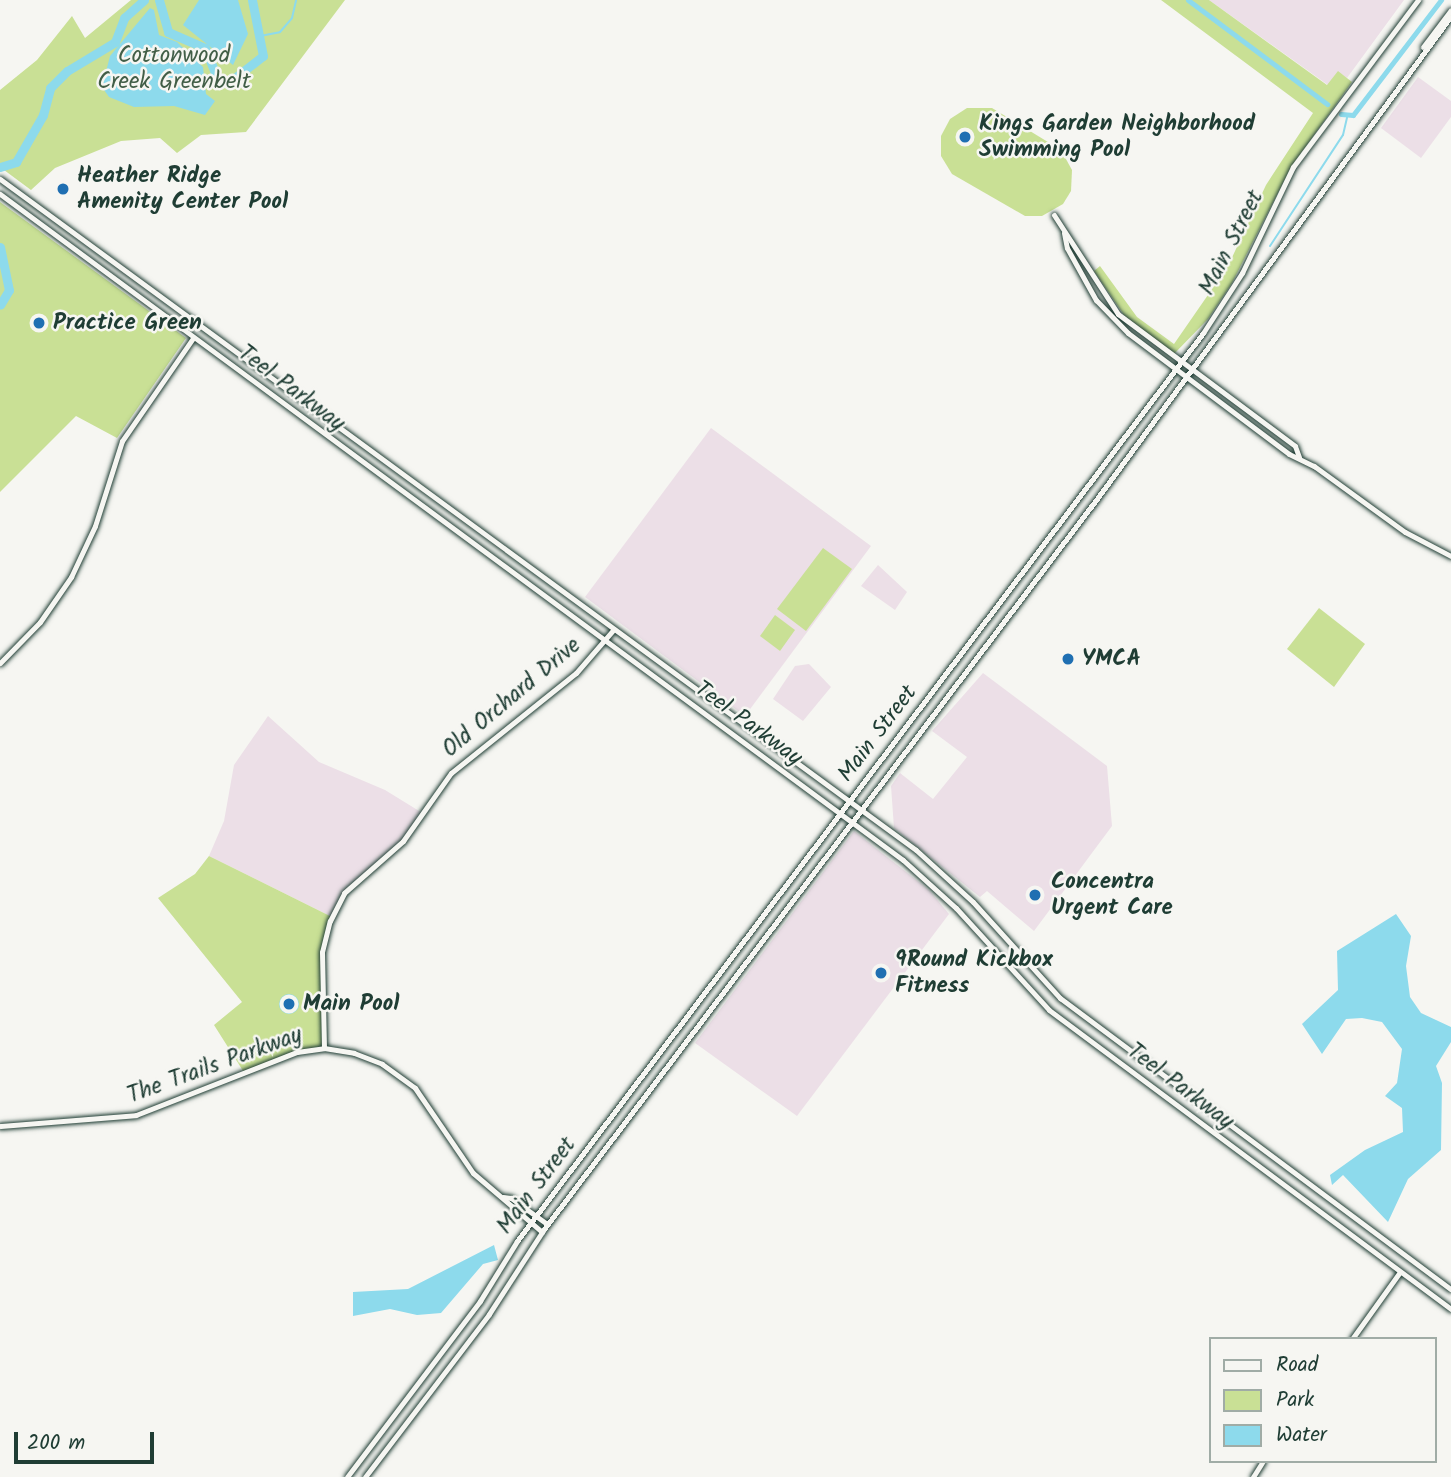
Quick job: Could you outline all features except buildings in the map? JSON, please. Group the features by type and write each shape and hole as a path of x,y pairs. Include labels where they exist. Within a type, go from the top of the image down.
{"main road":[{"name":"Main Street","path":"347,1477 480,1301 530,1223 1181,362 1237,282 1293,167 1418,0"},
{"path":"1420,53 1451,10"},
{"name":"Main Street","path":"365,1477 489,1314 541,1232 924,729 1187,377 1420,53 1451,16"},
{"name":"Teel Parkway","path":"0,179 942,871 1052,990 1451,1289"},
{"name":"Teel Parkway","path":"0,194 840,813 930,884 986,940 1049,1010 1451,1309"},
{"path":"1054,215 1118,314 1294,446 1299,457"},
{"path":"1064,233 1068,248 1097,300 1128,333 1247,422 1405,532 1451,555"},
{"path":"0,663 40,622 71,577 95,526 121,441 193,338"},
{"path":"1247,422 1253,415"},
{"path":"1114,452 1125,460"},
{"name":"Old Orchard Drive","path":"324,1048 322,952 330,921 344,893 402,841 451,773 576,673 614,629"},
{"path":"693,704 701,694"},
{"path":"912,719 924,729"},
{"path":"930,884 942,871"},
{"path":"768,908 781,918"},
{"path":"986,940 998,929"},
{"path":"709,988 722,997"},
{"name":"The Trails Parkway","path":"0,1126 148,1113 286,1055 324,1048 366,1057 407,1081 424,1098 473,1173 503,1197 547,1224"},
{"path":"1154,1090 1164,1076"},
{"path":"1294,1193 1305,1180"},
{"name":"The Trails Parkway","path":"503,1197 506,1205 541,1232"},
{"path":"1353,1337 1400,1272"}],"shaded area":[{"path":"1209,0 1404,0 1347,78 1338,72 1328,85"},
{"path":"1418,77 1451,101 1451,117 1421,158 1381,128"},
{"path":"711,428 871,546 745,716 585,597"},
{"path":"878,565 907,592 895,610 861,586"},
{"path":"809,664 831,687 803,721 773,699 795,666"},
{"path":"983,673 1107,766 1112,826 1034,931 987,891 980,897 894,828 891,786 900,773 933,799 967,757 932,731"},
{"path":"268,716 319,762 385,790 424,814 403,841 344,893 332,917 209,856 224,821 234,765"},
{"path":"854,831 929,890 949,914 797,1116 695,1043"}],"green space":[{"name":"Cottonwood Creek Greenbelt","path":"131,0 345,0 246,132 201,135 177,153 160,138 121,141 55,168 31,190 0,167 0,90 37,60 72,16 85,38"},
{"path":"1161,0 1209,0 1327,85 1338,71 1352,82 1291,167 1232,283 1208,319 1173,355 1124,315 1094,271 1100,266 1137,317 1174,344 1228,266 1266,185 1313,113"},
{"path":"967,108 992,108 1061,150 1072,170 1071,191 1063,204 1042,216 1025,216 952,174 941,156 941,136 950,119"},
{"path":"0,202 186,338 117,438 76,416 0,492"},
{"path":"823,548 852,569 806,631 777,609"},
{"path":"1319,608 1365,644 1334,687 1287,649"},
{"path":"775,615 795,630 780,651 760,636"},
{"path":"209,856 332,917 322,952 324,1048 299,1052 245,1074 214,1025 242,1002 158,898 195,874"}],"water":[{"path":"199,0 238,0 248,34 233,65 183,25"},
{"path":"150,8 154,10 159,35 177,42 203,67 206,94 215,101 205,115 174,106 134,107 109,97 102,87 110,56"},
{"path":"1396,914 1411,936 1406,966 1410,997 1421,1013 1451,1027 1451,1042 1436,1066 1442,1083 1441,1150 1408,1179 1388,1222 1343,1175 1332,1185 1330,1175 1365,1150 1403,1132 1402,1108 1385,1096 1397,1083 1402,1049 1382,1022 1362,1018 1346,1019 1322,1054 1302,1024 1338,990 1337,951"},
{"name":"Main Pool","path":"285,994 293,994 299,1004 293,1014 285,1014 279,1008 279,1000"},
{"path":"494,1245 498,1260 483,1264 441,1313 417,1315 390,1309 353,1316 353,1292 408,1289"}],"waterway":[{"path":"0,167 16,162 43,115 50,88 67,71 115,42 124,18 144,0"},
{"path":"159,0 168,32 205,48 218,80 232,80 263,56 252,0"},
{"path":"260,36 280,32 292,18 296,0"},
{"path":"1188,0 1327,104"},
{"path":"1341,114 1353,115 1441,0"},
{"path":"1270,246 1343,135 1347,117"},
{"path":"0,247 9,290 0,305"}],"place":[{"name":"Kings Garden Neighborhood Swimming Pool","path":"965,137"},
{"name":"Heather Ridge Amenity Center Pool","path":"63,189"},
{"name":"Practice Green","path":"39,323"},
{"name":"YMCA","path":"1068,659"},
{"name":"Concentra Urgent Care","path":"1035,895"},
{"name":"9Round Kickbox Fitness","path":"881,973"},
{"name":"Main Pool","path":"289,1004"}]}
